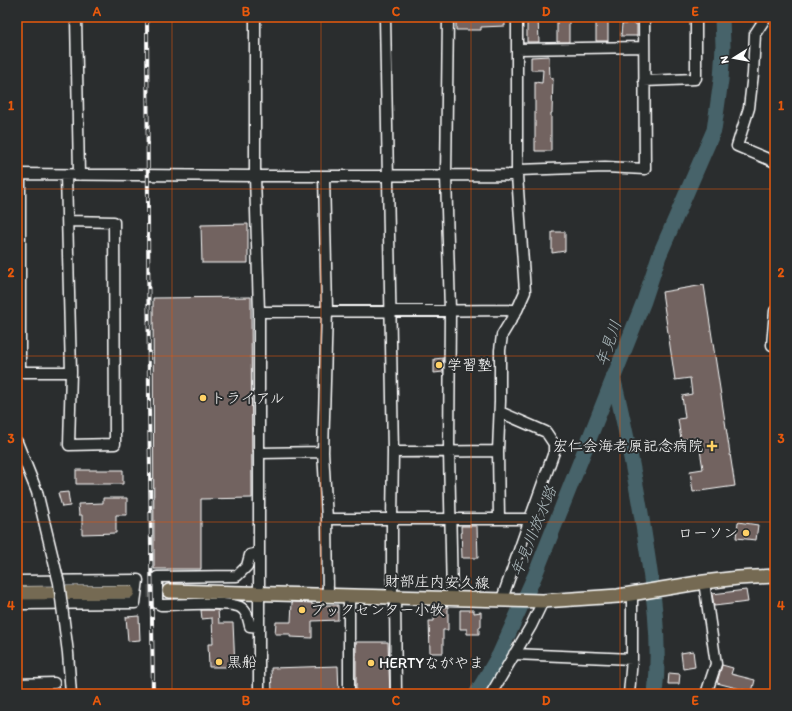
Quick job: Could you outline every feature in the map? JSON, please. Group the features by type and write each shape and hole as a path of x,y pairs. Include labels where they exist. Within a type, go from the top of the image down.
{"main road":[{"name":"財部庄内安久線","path":"169,591 259,592 539,601 635,592 738,578 775,576"},
{"path":"17,594 128,592"}],"street":[{"path":"76,17 79,175"},
{"path":"255,17 255,176 260,312 260,694"},
{"path":"385,17 392,310 392,519 396,694"},
{"path":"448,17 446,176 450,310 449,451 452,598"},
{"path":"499,518 498,451 500,412 500,350 502,335 517,310 525,292 517,172 517,17"},
{"path":"71,372 18,372 19,174 446,176 605,167 645,169 644,17"},
{"path":"644,81 696,78 696,17"},
{"path":"766,17 755,34 753,74 748,108 737,146 775,162"},
{"path":"517,48 644,47"},
{"path":"66,175 71,372 69,444 115,444 114,222 68,221"},
{"path":"324,176 327,310 323,452 327,519 328,595"},
{"path":"260,312 327,310 517,310"},
{"path":"775,311 772,345 775,345"},
{"path":"500,412 546,432 554,444 554,452 530,519 504,600"},
{"path":"17,442 36,492 59,583 68,653 71,694"},
{"path":"393,452 498,451"},
{"path":"260,453 323,452"},
{"path":"327,519 530,519"},
{"path":"259,553 250,555 247,566 237,576 157,577 157,603 161,605 228,605 240,607 247,614 250,626 259,627"},
{"path":"17,581 138,580 135,603 22,604 17,606"},
{"path":"704,582 716,664 706,694"},
{"path":"629,694 635,592"},
{"path":"349,596 349,694"},
{"path":"491,694 514,654 539,601"},
{"path":"514,654 632,659"},
{"path":"17,684 54,683"}],"building":[{"path":"456,17 505,17 505,26 481,27 481,30 456,30"},
{"path":"527,17 538,17 539,42 527,42"},
{"path":"557,17 569,17 569,42 557,42"},
{"path":"596,17 608,17 608,41 596,41"},
{"path":"626,17 633,17 633,24 637,24 637,36 621,36 622,24 626,24"},
{"path":"549,56 550,78 553,78 551,151 535,151 535,82 542,83 543,70 531,70 531,57"},
{"path":"248,224 248,263 202,263 201,225"},
{"path":"552,232 565,232 565,251 552,253"},
{"path":"704,285 735,486 693,492 690,471 703,469 698,437 681,440 678,419 685,418 682,396 692,394 690,378 675,380 662,292"},
{"name":"トライアル","path":"251,297 252,498 201,499 201,569 154,569 153,298"},
{"name":"学習塾","path":"443,358 443,372 434,373 434,359"},
{"path":"76,470 123,470 123,484 76,484"},
{"path":"68,492 70,506 62,507 58,493"},
{"path":"103,498 127,498 127,515 116,515 116,533 82,534 82,515 79,515 78,504 103,503"},
{"path":"738,522 758,525 756,540 736,538"},
{"path":"461,526 477,526 478,558 462,558"},
{"path":"746,590 748,602 714,606 712,594"},
{"name":"ブックセンター小牧","path":"292,602 312,603 312,605 338,605 338,620 312,621 312,638 290,637 290,634 275,634 276,622 291,622"},
{"path":"434,607 448,607 448,630 443,630 443,653 430,653 429,621 434,621"},
{"path":"201,610 218,610 219,623 233,623 235,667 209,667 208,644 213,644 212,618 202,619"},
{"path":"460,610 474,610 474,613 481,612 481,627 479,627 479,634 467,634 467,629 460,629"},
{"path":"139,616 140,640 128,641 126,617"},
{"path":"356,642 388,642 390,694 356,694"},
{"path":"693,651 695,667 683,669 681,653"},
{"path":"722,665 733,668 731,674 755,680 752,692 717,683"},
{"path":"338,666 339,694 272,694 271,668"},
{"path":"669,673 680,674 679,684 668,684"}],"waterway":[{"name":"年見川","path":"476,694 499,655 535,575 644,301 659,256 714,130 721,80 723,46 722,17"},
{"name":"年見川","path":"613,377 642,519 652,585 657,650 655,694"}],"tunnel":[{"path":"128,592 169,591"}],"railway":[{"path":"147,17 149,401 153,694"}],"place":[{"name":"学習塾","path":"439,365"},
{"name":"トライアル","path":"203,398"},
{"name":"宏仁会海老原記念病院","path":"712,446"},
{"name":"ローソン","path":"746,533"},
{"name":"ブックセンター小牧","path":"302,610"},
{"name":"黒船","path":"219,662"},
{"name":"HERTYながやま","path":"371,663"}],"water label":[{"name":"年見川放水路","path":"533,531"}]}
